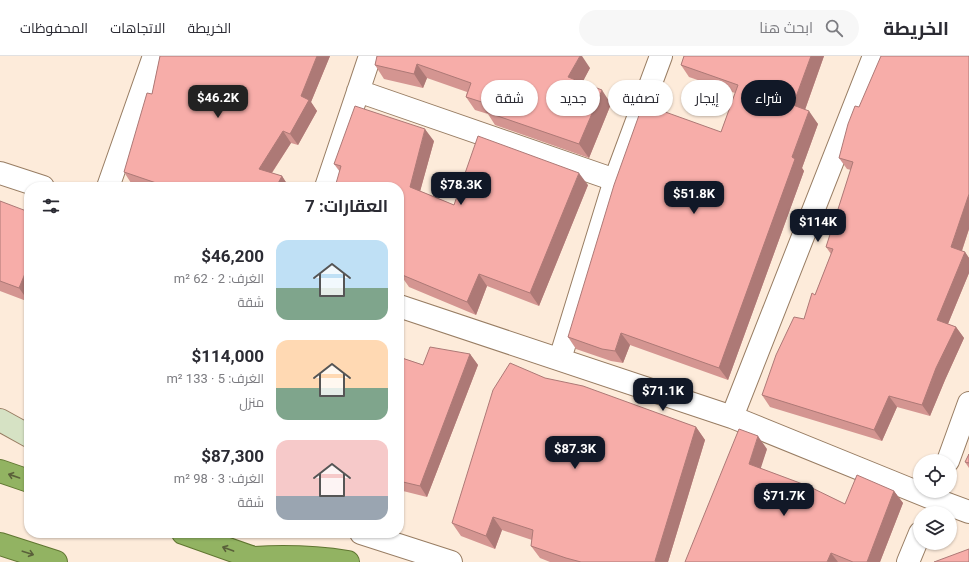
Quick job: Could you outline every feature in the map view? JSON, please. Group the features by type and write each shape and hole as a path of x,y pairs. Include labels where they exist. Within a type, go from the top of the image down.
{"highway":[{"path":"0,471 24,479"},
{"path":"202,538 259,560 287,556 321,558 348,562"},
{"path":"0,544 56,562"}],"main road":[{"path":"0,420 24,433"}],"street":[{"path":"110,182 154,56"},
{"path":"328,182 370,56"},
{"path":"560,359 615,180 661,56"},
{"path":"732,417 874,56"},
{"path":"358,91 615,180"},
{"path":"0,173 28,182"},
{"path":"404,308 732,417 933,501 969,512"},
{"path":"950,454 969,402"},
{"path":"0,417 24,424"},
{"path":"377,538 451,562"},
{"path":"908,562 913,550"}],"building":[{"path":"160,56 317,56 301,96 309,100 290,134 283,131 259,169 282,176 279,182 153,182 124,172 147,93 152,94"},
{"path":"377,56 580,56 568,77 576,80 546,80 546,116 591,116 579,144 498,116 538,116 538,80 481,80 481,102 466,97 471,83 417,64 414,74 375,65"},
{"path":"684,56 811,56 796,97 796,80 741,80 741,116 796,116 796,106 809,111 792,157 795,159 719,368 621,333 615,351 602,349 568,337 614,185 639,116 673,116 673,115 721,132 727,116 733,116 733,99 738,85 733,83 733,80 724,80 681,65"},
{"path":"881,56 969,56 969,194 951,247 965,252 937,320 956,327 936,368 922,405 889,396 874,430 762,395 776,355 794,317 804,319 812,293 815,295 833,249 826,247 853,162 839,158 848,124 855,106 859,107"},
{"path":"355,106 425,129 410,187 454,205 478,136 579,173 530,293 479,274 467,302 404,276 404,182 336,182 341,166 334,164"},
{"path":"0,201 24,210 24,276 19,288 0,281"},
{"path":"430,347 470,354 420,486 404,482 404,359 423,365"},
{"path":"510,363 545,378 583,386 696,427 655,561 657,562 581,562 531,546 533,530 493,517 486,536 452,523 493,390"},
{"path":"739,429 758,436 749,464 808,486 845,504 857,475 894,491 867,562 853,562 831,553 827,562 685,562"},
{"path":"969,454 969,463 965,462"},
{"path":"969,549 969,562 934,562"}]}
